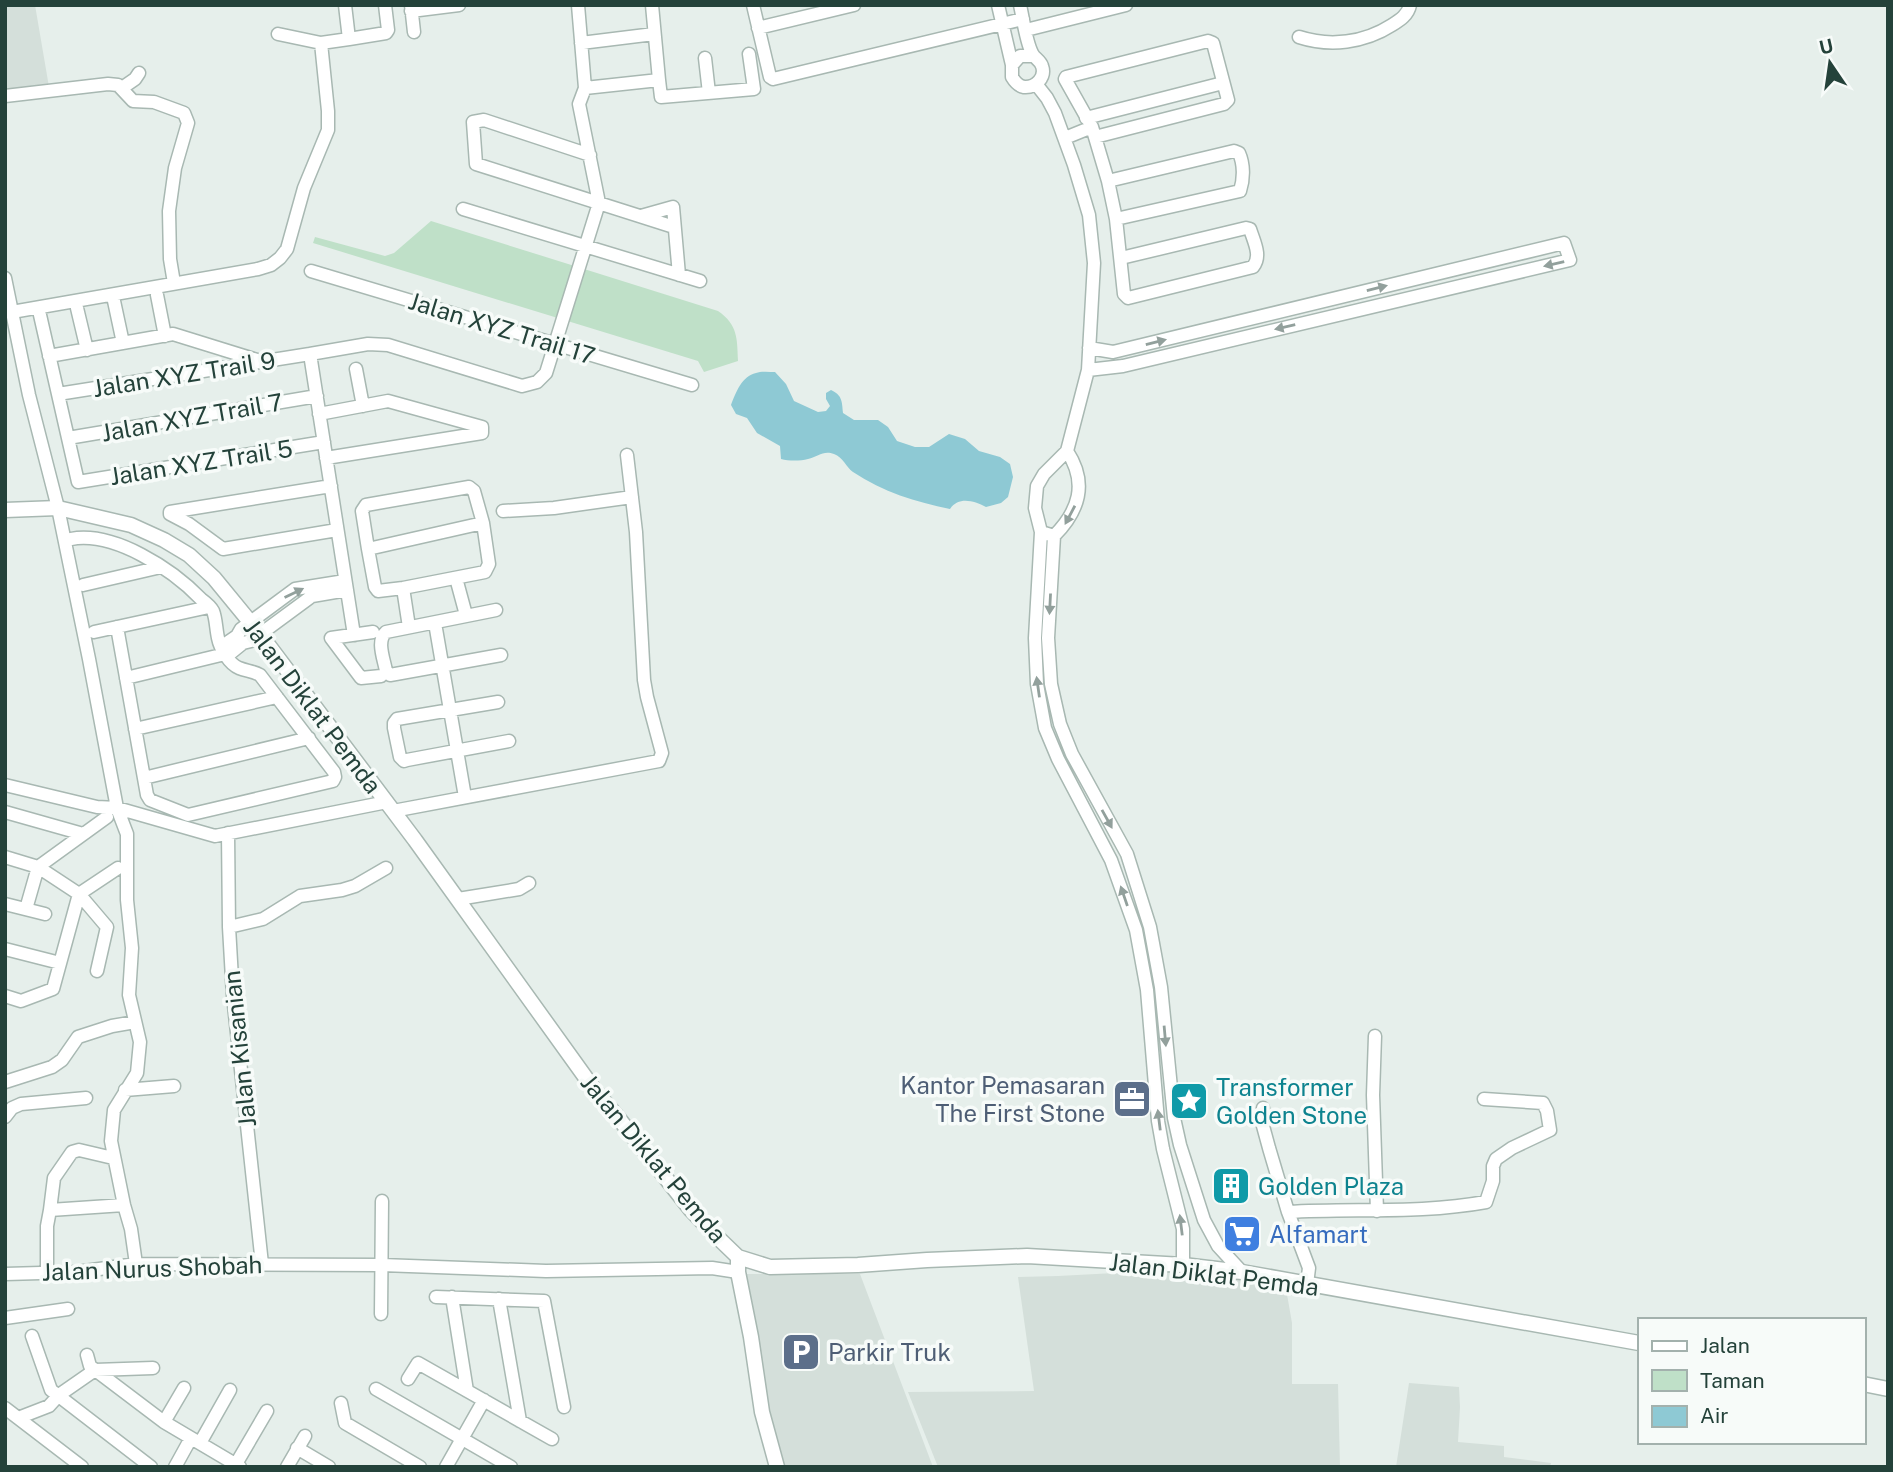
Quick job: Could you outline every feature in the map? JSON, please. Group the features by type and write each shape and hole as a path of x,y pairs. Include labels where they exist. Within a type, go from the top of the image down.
{"street":[{"path":"345,5 349,39"},
{"path":"278,34 321,43 386,33 385,5"},
{"path":"414,32 411,8 459,5"},
{"path":"578,5 585,88 579,104 599,203"},
{"path":"652,5 661,97 754,89 749,54"},
{"path":"753,5 770,77 773,79 1003,24 1025,25 1126,5"},
{"path":"758,28 855,5"},
{"path":"998,5 1012,65 1011,75 1017,83 1026,87 1036,84 1041,77 1039,61 1032,56 1020,56 1012,65"},
{"path":"1020,5 1032,56"},
{"path":"1299,37 1340,43 1364,38 1397,22 1408,13 1410,5"},
{"path":"582,43 654,34"},
{"path":"1091,127 1224,104 1228,100 1228,94 1213,43 1211,41 1066,77 1066,82 1091,127 1108,181 1116,219 1124,294 1128,298 1254,267 1257,262 1258,255 1250,229 1246,228 1121,258"},
{"path":"12,312 258,269 271,265 280,258 287,249 304,188 328,130 321,43"},
{"path":"705,58 709,93"},
{"path":"122,88 139,73"},
{"path":"585,88 659,80"},
{"path":"1065,138 1223,83"},
{"path":"5,96 108,84 118,85 133,101 154,102 184,113 188,123 175,168 169,211 170,259 174,283"},
{"path":"1036,84 1047,98 1065,138 1083,191 1091,229 1094,263 1088,370 1067,452 1044,474 1037,486 1035,509 1048,534 1051,684 1060,723 1072,754 1127,854 1150,927 1161,987 1172,1107 1180,1144 1204,1220 1218,1246 1242,1272"},
{"path":"590,155 484,120 473,122 476,164 674,228"},
{"path":"1108,181 1234,151 1239,153 1241,158 1243,175 1240,191 1116,219"},
{"name":"Jalan XYZ Trail 9","path":"58,394 369,344 388,345 522,386 537,382 546,373 599,203"},
{"path":"640,216 673,206 679,275"},
{"path":"463,208 701,281"},
{"path":"1088,370 1123,366 1570,260 1564,243 1119,351 1089,348"},
{"name":"Jalan XYZ Trail 17","path":"311,271 692,386"},
{"path":"5,278 29,395 58,508 89,659 112,813 127,834 127,900 132,948 129,995 140,1042 137,1073 114,1110 111,1141 136,1264"},
{"path":"157,295 165,336"},
{"path":"114,301 124,343"},
{"path":"77,308 87,350"},
{"path":"40,315 68,438"},
{"path":"49,356 173,334 261,362"},
{"path":"1119,351 1123,366"},
{"path":"310,354 354,635"},
{"path":"356,369 363,406"},
{"name":"Jalan XYZ Trail 7","path":"68,438 317,396"},
{"path":"319,414 388,401 482,427 482,433 326,458"},
{"name":"Jalan XYZ Trail 5","path":"68,438 78,482 324,442"},
{"path":"1048,534 1067,523 1077,501 1080,486 1077,469 1067,452"},
{"path":"5,785 215,836 659,761 662,753 644,680 636,532 627,455"},
{"path":"331,486 170,514 189,524 222,549 337,530"},
{"path":"469,487 474,491 483,523 489,564 481,573 382,590 376,589 368,549 362,511 366,505 469,487"},
{"path":"503,511 554,508 632,497"},
{"name":"Jalan Diklat Pemda","path":"5,510 58,508 131,525 189,555 214,578 260,634 390,806 596,1092 691,1210 738,1256 770,1267 1027,1256 1183,1265 1242,1272 1638,1343"},
{"path":"368,549 483,523"},
{"path":"1048,534 1035,638 1037,684 1045,728 1058,759 1111,860 1136,930 1147,990 1163,1149 1183,1229 1183,1265"},
{"path":"72,539 85,536 103,540 139,554 195,592 213,610 218,640 224,652 237,667 260,675 334,772 333,781 188,815 150,800 117,627"},
{"path":"83,585 161,567"},
{"path":"456,578 466,615"},
{"path":"224,652 241,629 295,589 346,586"},
{"path":"126,678 224,652 251,641 312,596 346,586"},
{"path":"402,588 409,627"},
{"path":"94,632 209,607"},
{"path":"496,610 386,632 380,638 387,674 500,655"},
{"path":"435,623 465,794"},
{"path":"373,632 331,638 361,678 381,676"},
{"path":"135,729 277,697"},
{"path":"498,702 397,719 394,728 400,757 404,761 509,741"},
{"path":"144,778 309,738"},
{"path":"5,812 83,834"},
{"path":"26,909 38,867 112,813"},
{"name":"Jalan Kisanian","path":"229,834 229,927 233,996 262,1264"},
{"path":"5,858 38,867 79,894 107,928 97,971"},
{"path":"5,996 21,1001 53,989 79,894 118,868"},
{"path":"229,927 263,919 300,896 355,886 386,868"},
{"path":"458,899 519,889 529,883"},
{"path":"5,904 45,914"},
{"path":"5,948 60,963"},
{"path":"5,1082 52,1067 62,1060 78,1037 135,1022"},
{"path":"1375,1036 1373,1095 1377,1211"},
{"path":"125,1090 174,1086"},
{"path":"5,1117 12,1108 21,1104 86,1098"},
{"path":"1288,1212 1329,1209 1442,1209 1486,1202 1493,1181 1496,1158 1550,1130 1543,1103 1485,1099"},
{"path":"1263,1108 1266,1137 1288,1212 1309,1268 1307,1284"},
{"path":"47,1272 47,1226 54,1178 72,1152 79,1150 113,1158"},
{"path":"381,1314 382,1201"},
{"path":"50,1210 124,1205"},
{"path":"738,1256 738,1272 762,1412 777,1467"},
{"name":"Jalan Nurus Shobah","path":"5,1274 77,1272 136,1264 382,1265 546,1271 712,1268 738,1272"},
{"path":"436,1297 544,1301 564,1407"},
{"path":"452,1297 467,1391"},
{"path":"499,1299 520,1421"},
{"path":"5,1318 68,1309"},
{"path":"32,1336 51,1390 151,1467"},
{"path":"87,1355 90,1366 164,1422 238,1466 267,1412"},
{"path":"408,1379 418,1363 552,1439"},
{"path":"18,1418 49,1406 59,1395 95,1370 153,1368"},
{"path":"1865,1384 1888,1389"},
{"path":"164,1422 184,1388"},
{"path":"376,1389 511,1467"},
{"path":"175,1467 230,1390"},
{"path":"446,1467 484,1400"},
{"path":"341,1403 345,1423 420,1467"},
{"path":"5,1408 82,1467"},
{"path":"287,1467 305,1436"},
{"path":"297,1448 329,1467"}],"shaded area":[{"path":"5,5 35,5 49,87 5,94"},
{"path":"1191,1269 1285,1283 1292,1323 1292,1384 1338,1384 1340,1467 938,1467 908,1392 1034,1391 1018,1277"},
{"path":"744,1274 860,1274 933,1467 781,1467"},
{"path":"1409,1383 1459,1387 1458,1442 1504,1446 1504,1457 1551,1463 1550,1467 1396,1467"}],"green space":[{"path":"431,221 718,311 733,327 737,339 738,361 704,372 698,361 313,243 315,237 385,256 394,253"}],"water":[{"path":"758,372 775,372 786,384 794,401 818,412 826,411 830,406 826,393 831,390 841,399 843,413 854,420 878,420 888,427 897,441 915,447 929,447 949,434 965,439 979,451 1000,457 1010,464 1013,477 1008,497 1001,503 986,507 962,501 950,509 888,491 853,472 834,454 824,453 802,460 781,459 780,446 757,433 747,418 736,414 731,405 740,385 747,377"}],"place":[{"name":"Kantor Pemasaran The First Stone","path":"1132,1099"},
{"name":"Transformer Golden Stone","path":"1189,1101"},
{"name":"Golden Plaza","path":"1231,1186"},
{"name":"Alfamart","path":"1242,1234"},
{"name":"Parkir Truk","path":"801,1352"}]}
